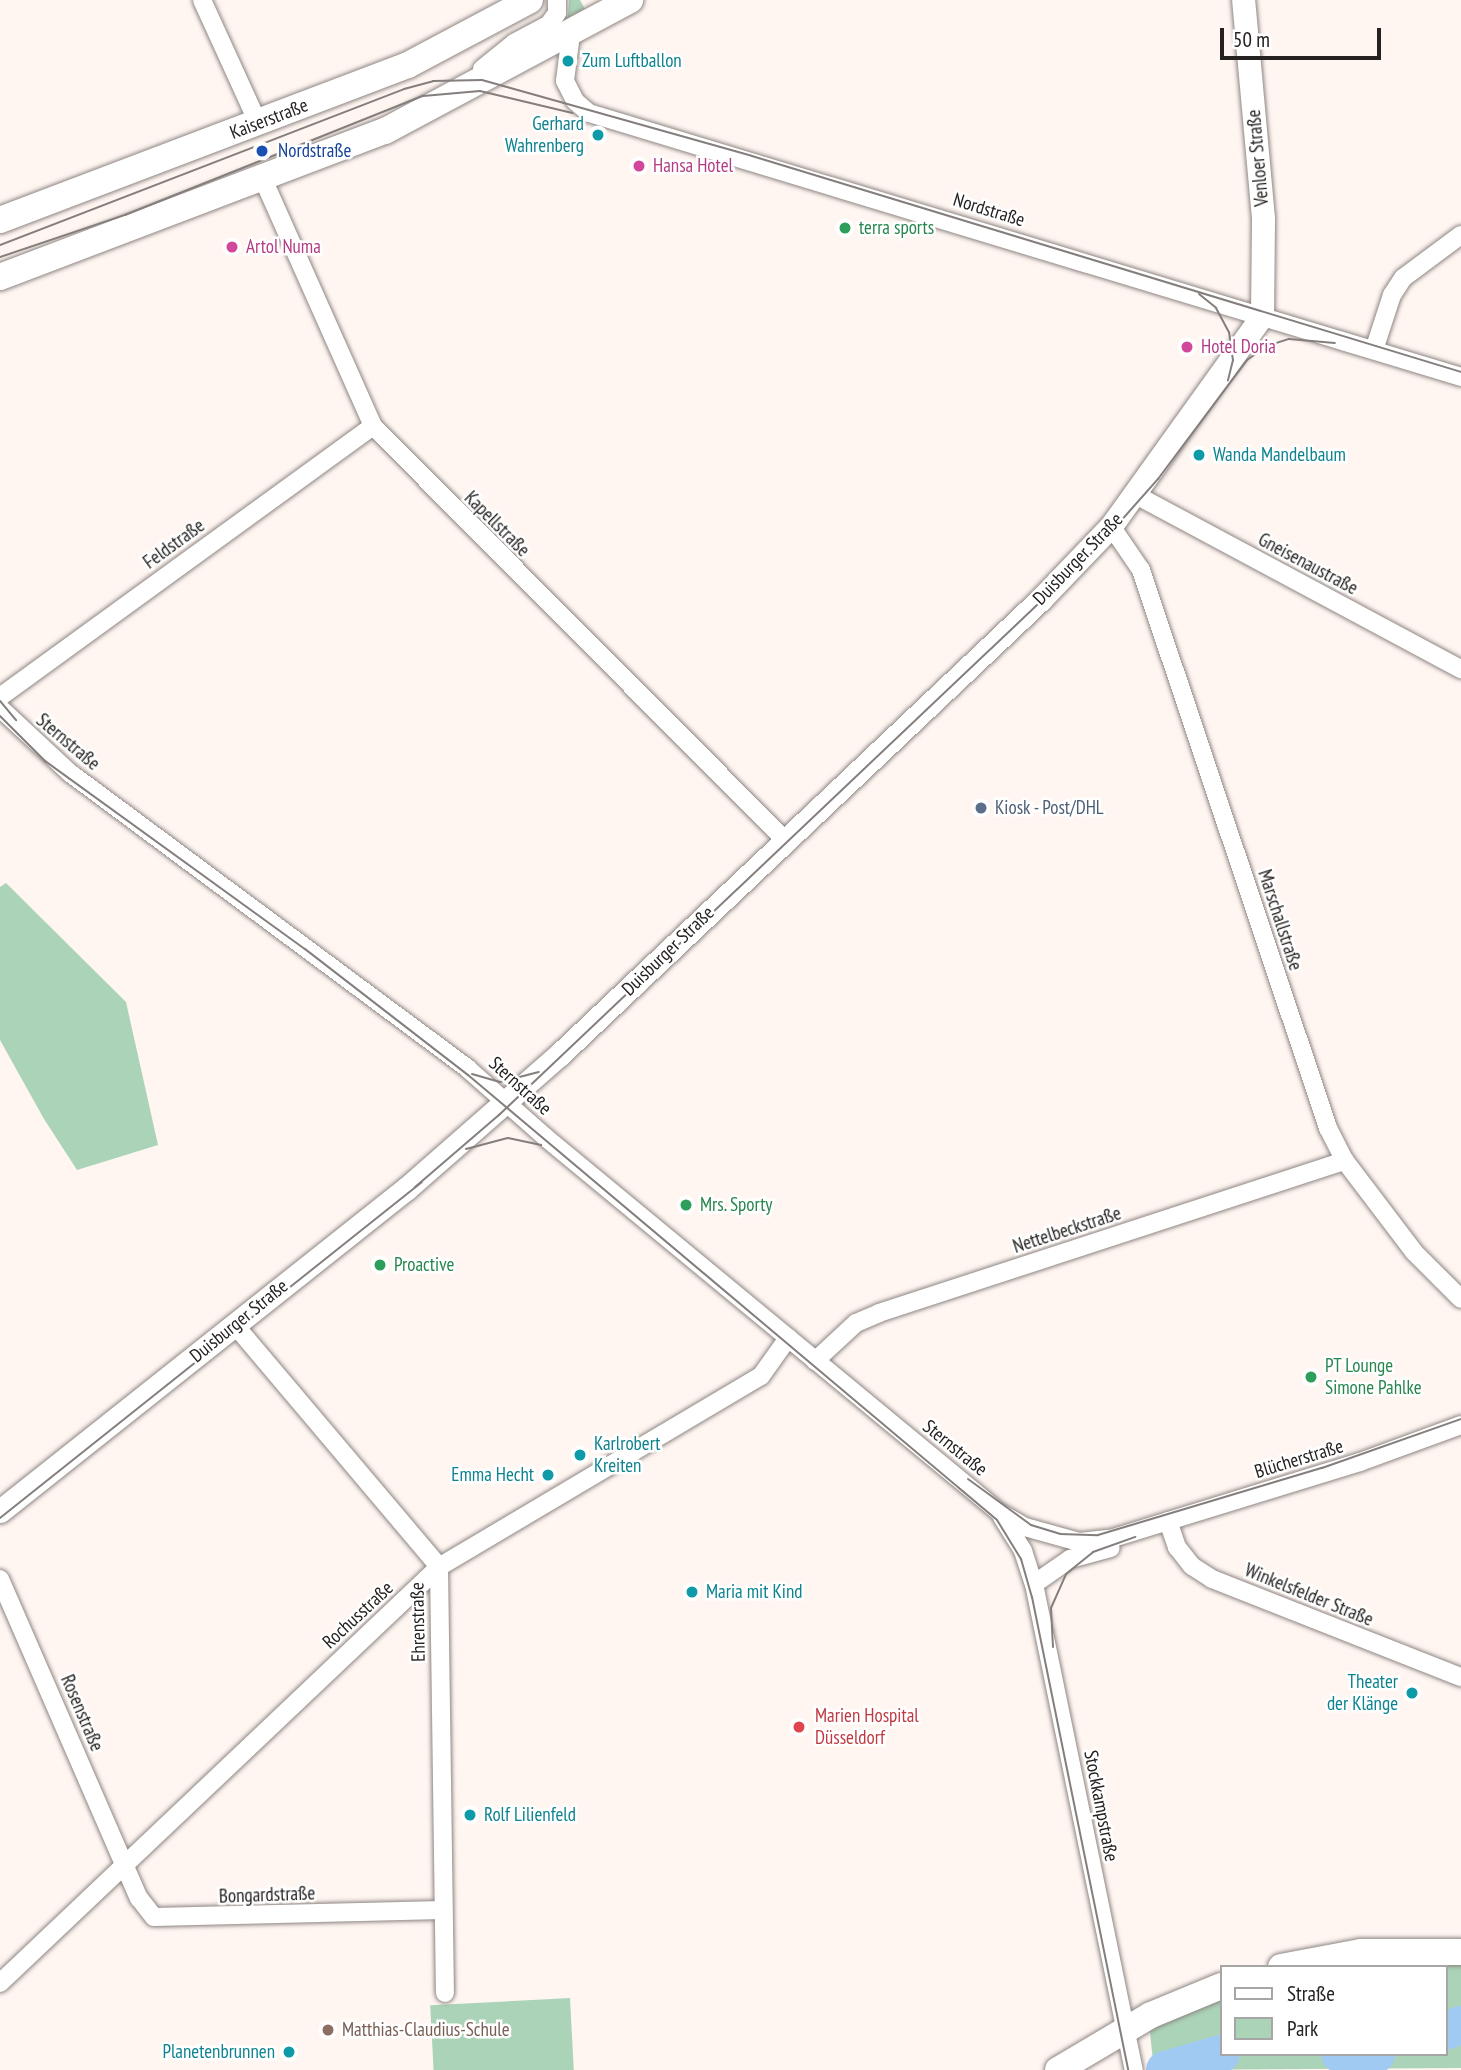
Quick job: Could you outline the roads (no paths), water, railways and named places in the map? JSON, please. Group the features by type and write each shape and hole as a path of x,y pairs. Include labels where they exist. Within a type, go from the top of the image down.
{"main road":[{"name":"Kaiserstraße","path":"0,220 408,65 530,0"},
{"path":"0,277 385,131 571,34 630,0"},
{"path":"1292,1965 1361,1952 1461,1952"},
{"path":"1058,2070 1126,2028 1220,1986"}],"street":[{"path":"202,0 258,123"},
{"path":"446,97 514,43 549,24 557,13 557,0"},
{"name":"Venloer Straße","path":"1243,0 1263,218 1262,316"},
{"name":"Nordstraße","path":"571,34 565,81 575,101 589,113 1461,377"},
{"name":"Kapellstraße","path":"263,179 373,426 785,841"},
{"path":"1374,349 1392,295 1403,278 1461,235"},
{"name":"Duisburger Straße","path":"0,1511 407,1188 505,1101 785,841 1111,526 1136,495 1262,316"},
{"name":"Feldstraße","path":"0,697 373,426"},
{"name":"Gneisenaustraße","path":"1136,495 1461,669"},
{"name":"Marschallstraße","path":"1111,526 1141,570 1328,1128 1345,1161 1414,1252 1461,1298"},
{"name":"Sternstraße","path":"0,708 70,773 347,976 505,1101 999,1512 1042,1534 1079,1542 1148,1529"},
{"name":"Nettelbeckstraße","path":"815,1361 847,1329 879,1313 1345,1161"},
{"name":"Ehrenstraße","path":"234,1324 439,1567 445,1993"},
{"name":"Rochusstraße","path":"0,1983 439,1567 761,1376 788,1338"},
{"name":"Blücherstraße","path":"1148,1529 1461,1424"},
{"name":"Sternstraße","path":"999,1512 1023,1551"},
{"name":"Winkelsfelder Straße","path":"1168,1521 1177,1547 1192,1566 1212,1578 1461,1677"},
{"path":"1034,1584 1070,1559 1114,1547 1148,1529"},
{"name":"Stockkampstraße","path":"1023,1551 1034,1584 1132,2063"},
{"name":"Rosenstraße","path":"0,1579 124,1865"},
{"name":"Bongardstraße","path":"124,1865 143,1907 162,1918 443,1910"}],"waterway":[{"path":"1447,2030 1461,2025"},
{"path":"1165,2070 1220,2054"},
{"path":"1348,2056 1361,2059 1370,2056"}],"tram line":[{"path":"0,245 404,89 433,81 482,80 752,156 1461,372"},
{"path":"0,257 125,215 423,96 480,91 572,113"},
{"path":"1199,294 1216,308 1229,332 1233,360 1228,380"},
{"path":"415,1187 499,1115 1096,549 1158,479 1247,360 1267,346 1289,339 1335,343"},
{"path":"0,701 16,720"},
{"path":"0,716 45,761 305,949 468,1075 997,1520 1021,1559 1032,1597 1128,2070"},
{"path":"472,1074 500,1082 539,1072"},
{"path":"466,1149 508,1138 541,1145"},
{"path":"0,1518 422,1182"},
{"path":"968,1479 1031,1525 1060,1534 1098,1535 1322,1468 1461,1419"},
{"path":"1053,1647 1051,1608 1066,1574 1093,1552 1135,1537"}],"place":[{"name":"Zum Luftballon","path":"568,61"},
{"name":"Gerhard Wahrenberg","path":"598,135"},
{"name":"Nordstraße","path":"262,151"},
{"name":"Hansa Hotel","path":"639,166"},
{"name":"terra sports","path":"845,228"},
{"name":"Artol Numa","path":"232,247"},
{"name":"Hotel Doria","path":"1187,347"},
{"name":"Wanda Mandelbaum","path":"1199,455"},
{"name":"Kiosk - Post/DHL","path":"981,808"},
{"name":"Mrs. Sporty","path":"686,1205"},
{"name":"Proactive","path":"380,1265"},
{"name":"PT Lounge Simone Pahlke","path":"1311,1377"},
{"name":"Karlrobert Kreiten","path":"580,1455"},
{"name":"Emma Hecht","path":"548,1475"},
{"name":"Maria mit Kind","path":"692,1592"},
{"name":"Theater der Klänge","path":"1412,1693"},
{"name":"Marien Hospital Düsseldorf","path":"799,1727"},
{"name":"Rolf Lilienfeld","path":"470,1815"},
{"name":"Matthias-Claudius-Schule","path":"328,2030"},
{"name":"Planetenbrunnen","path":"289,2052"}]}
